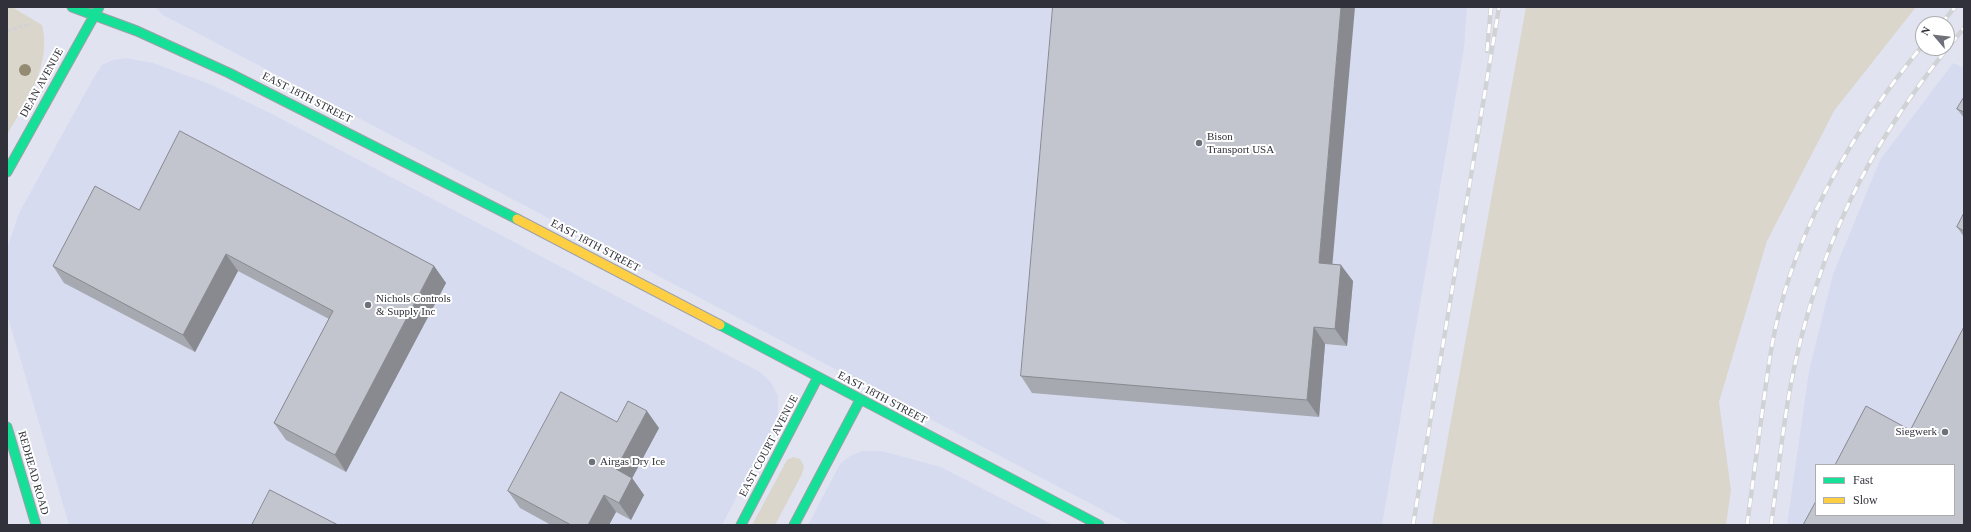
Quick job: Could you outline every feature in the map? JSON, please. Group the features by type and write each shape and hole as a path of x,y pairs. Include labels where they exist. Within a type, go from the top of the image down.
{"street":[{"name":"EAST 18TH STREET","path":"72,7 97,11 251,84 572,247 1098,525"},
{"name":"DEAN AVENUE","path":"7,172 97,11"},
{"name":"EAST COURT AVENUE","path":"741,525 818,378"},
{"path":"794,525 860,400"},
{"name":"REDHEAD ROAD","path":"7,427 36,525"}],"path":[{"path":"7,31 31,24"}],"shaded area":[{"path":"7,7 12,7 42,25 44,40 43,55 35,83 7,135"},
{"path":"155,7 1467,7 1464,48 1382,525 1131,525 163,15"},
{"path":"1526,7 1916,7 1834,111 1767,241 1719,402 1731,490 1726,525 1432,525"},
{"path":"126,58 153,63 212,85 272,114 760,372 771,382 778,396 778,418 722,525 69,525 7,314 7,248 19,213 94,77 102,65 113,60"},
{"path":"1953,63 1964,68 1964,525 1787,525 1809,371 1833,274 1880,160"},
{"path":"862,451 882,451 941,467 1053,525 808,525 840,464 850,456"},
{"path":"793,457 800,459 804,466 802,474 775,525 752,525 787,460"}],"building":[{"name":"Bison Transport USA","path":"1053,7 1341,7 1319,263 1341,265 1335,329 1314,327 1307,400 1021,376"},
{"path":"1964,97 1964,112 1957,109"},
{"name":"Nichols Controls & Supply Inc","path":"180,131 434,266 335,455 274,423 333,311 226,254 183,335 53,266 95,186 139,210"},
{"path":"1964,213 1964,231 1957,227"},
{"name":"Siegwerk","path":"1964,327 1964,525 1803,525 1815,503 1815,516 1955,516 1955,464 1836,464 1866,406 1910,430"},
{"name":"Airgas Dry Ice","path":"561,392 617,422 628,401 647,411 616,469 632,478 619,503 604,495 588,525 571,525 508,491"},
{"path":"270,490 338,525 252,525"}],"railway":[{"path":"1487,51 1491,7"},
{"path":"1413,525 1499,7"},
{"path":"1948,16 1955,7"},
{"path":"1771,525 1792,376 1809,308 1824,264 1841,221 1860,181 1882,142 1906,104 1964,28"},
{"path":"1747,525 1766,382 1775,330 1785,291 1798,253 1832,179 1852,144 1874,110 1915,55"}],"traffic: fast":[{"path":"72,7 137,31 229,73 517,219"},
{"path":"7,172 99,7"},
{"path":"720,325 1099,525"},
{"path":"741,525 818,377"},
{"path":"794,525 860,400"},
{"path":"7,427 36,525"}],"traffic: slow":[{"path":"517,219 720,325"}],"place":[{"name":"Bison Transport USA","path":"1199,143"},
{"name":"Nichols Controls & Supply Inc","path":"368,305"},
{"name":"Siegwerk","path":"1945,432"},
{"name":"Airgas Dry Ice","path":"592,462"}]}
